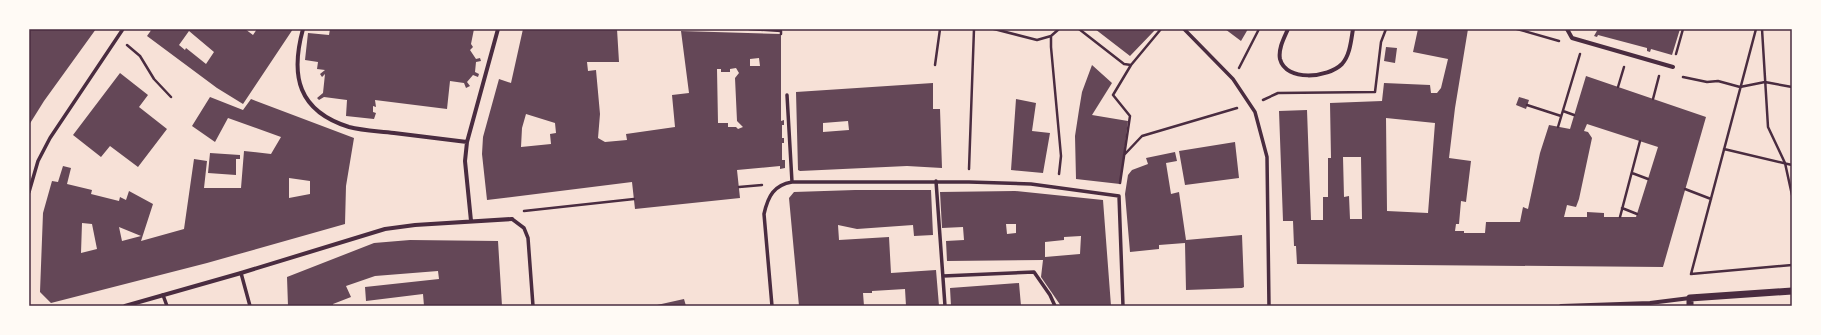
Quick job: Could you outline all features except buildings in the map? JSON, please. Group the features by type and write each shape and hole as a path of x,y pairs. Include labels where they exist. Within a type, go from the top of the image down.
{"street":[{"path":"29,192 38,161 50,138 123,29"},
{"path":"303,29 298,49 297,76 307,99 328,119 360,129 467,142"},
{"path":"471,221 465,160 467,142 498,29"},
{"path":"1184,29 1233,79 1255,112 1267,157 1269,306"},
{"path":"1288,29 1282,44 1280,58 1284,68 1298,75 1312,76 1324,73 1341,64 1350,50 1353,29"},
{"path":"1567,29 1572,38 1673,67"},
{"path":"787,95 792,182"},
{"path":"936,181 945,306"},
{"path":"772,306 764,214 770,195 779,185 792,182 936,181 1058,188 1119,196 1123,306"},
{"path":"125,306 242,273 385,229 471,221 512,219 524,228 528,238 533,306"},
{"path":"943,276 1034,272 1050,295 1054,306"},
{"path":"242,273 250,306"},
{"path":"1561,306 1650,303 1690,298 1792,291"},
{"path":"163,295 167,306"},
{"path":"1690,298 1690,306"}],"path":[{"path":"749,29 781,31 781,34"},
{"path":"935,65 940,29"},
{"path":"969,182 974,29"},
{"path":"994,29 1037,40 1051,36 1059,29"},
{"path":"1078,29 1124,64 1131,65"},
{"path":"1119,196 1130,116 1113,95 1131,65 1162,29"},
{"path":"1233,79 1259,29"},
{"path":"1517,29 1561,42"},
{"path":"1673,67 1683,29"},
{"path":"1756,29 1691,274 1792,265"},
{"path":"1762,29 1768,127 1785,164 1792,194"},
{"path":"1051,36 1050,47 1061,156 1058,188"},
{"path":"117,38 140,56 154,79 171,97"},
{"path":"1558,127 1582,48"},
{"path":"1618,87 1626,62"},
{"path":"1653,99 1660,72"},
{"path":"1740,87 1765,82 1792,87"},
{"path":"1124,155 1142,136 1225,110 1250,105"},
{"path":"1527,105 1561,116"},
{"path":"1563,111 1574,115"},
{"path":"1620,217 1640,141"},
{"path":"1724,149 1792,165"},
{"path":"1632,173 1648,179"},
{"path":"1685,189 1711,200"},
{"path":"519,212 634,199"},
{"path":"1622,208 1638,214"}]}
